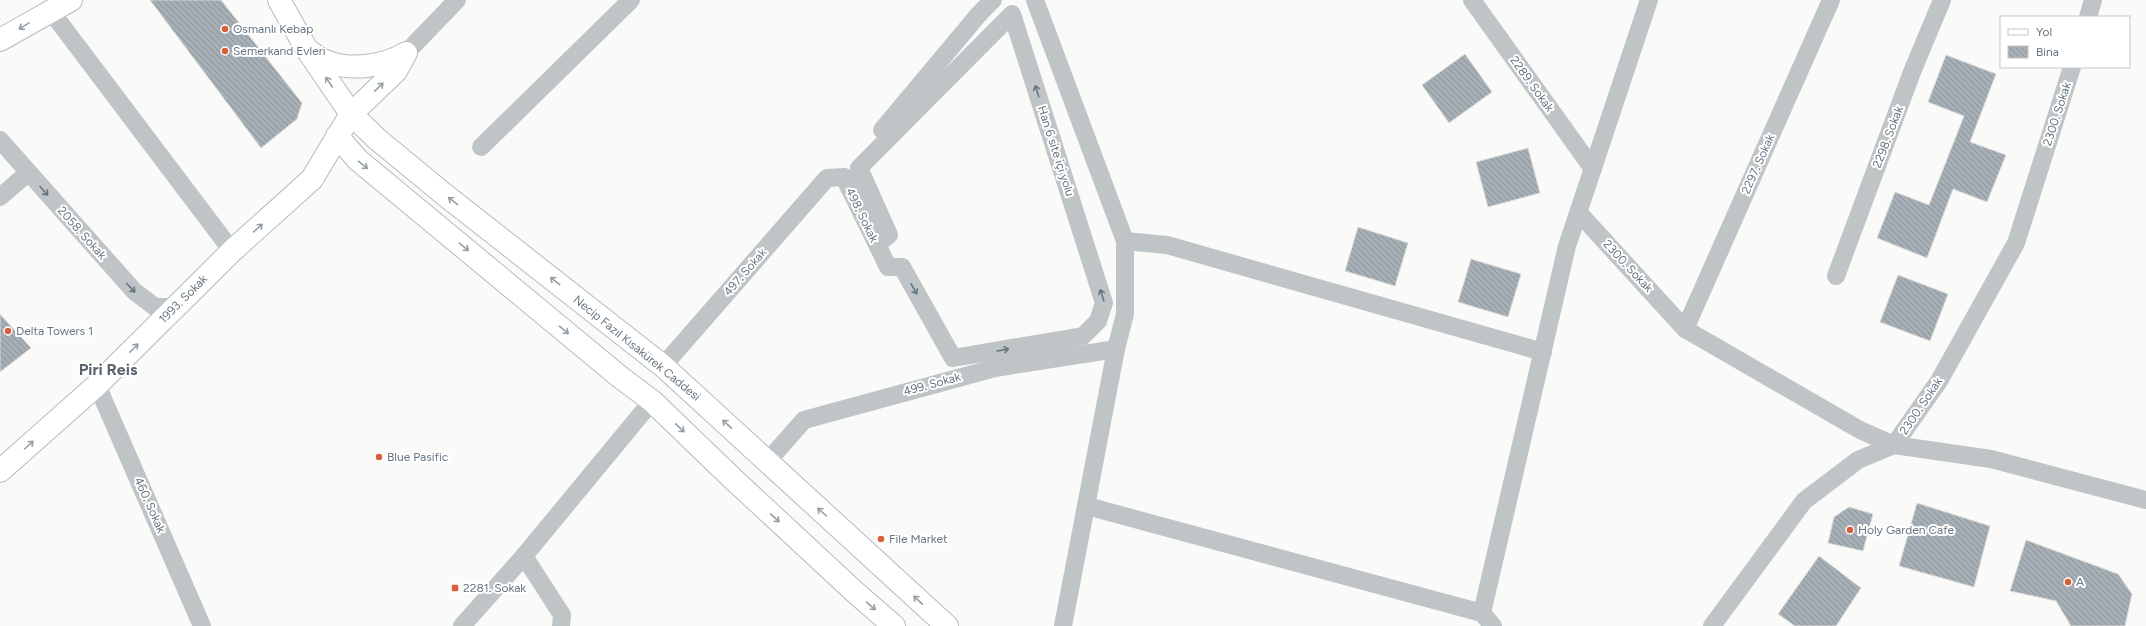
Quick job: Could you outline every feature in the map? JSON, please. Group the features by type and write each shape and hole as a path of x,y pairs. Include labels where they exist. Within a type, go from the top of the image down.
{"main road":[{"path":"0,40 50,10 71,0"},
{"name":"Necip Fazıl Kısakürek Caddesi","path":"279,0 309,51 351,114 377,139 445,195 663,366 947,626"},
{"path":"309,51 328,62 349,66 372,65 392,61 406,53"},
{"name":"1993. Sokak","path":"0,471 96,385 232,251 312,179 351,114 396,71 406,53"},
{"path":"337,136 358,160 620,378 652,401 732,478 894,626"},
{"path":"652,401 663,366"}],"street":[{"path":"406,53 457,0"},
{"path":"481,147 631,0"},
{"name":"497. Sokak","path":"663,366 993,0"},
{"path":"1035,0 1125,241 1126,314 1116,349 1087,506 1062,626"},
{"name":"2289. Sokak","path":"1472,0 1593,169"},
{"path":"1087,506 1488,619 1543,352 1568,246 1649,0"},
{"name":"2297. Sokak","path":"1685,329 1830,0"},
{"name":"2298. Sokak","path":"1836,276 1912,72 1942,0"},
{"path":"2088,16 2093,0"},
{"path":"50,10 232,251"},
{"name":"Han 6 site içi yolu","path":"877,244 889,236 859,168 1012,14 1104,303 1098,321 1083,336 953,358 902,267 888,267"},
{"name":"2300. Sokak","path":"1579,212 1685,329 1860,430 1894,445 1939,381 2016,243 2072,68"},
{"name":"2058. Sokak","path":"0,140 134,291 155,307 175,307"},
{"path":"0,197 28,173"},
{"name":"498. Sokak","path":"835,177 877,244 888,267"},
{"path":"1125,241 1167,245 1543,352"},
{"name":"499. Sokak","path":"767,462 804,420 995,368 1116,349"},
{"name":"460. Sokak","path":"96,385 201,626"},
{"path":"462,626 524,556 652,401"},
{"path":"1712,626 1804,502 1858,460 1894,445 1991,459 2146,500"},
{"path":"524,556 562,615 561,626"}],"building":[{"name":"Semerkand Evleri","path":"150,0 221,0 302,103 297,119 261,148"},
{"path":"1465,54 1492,92 1449,123 1422,85"},
{"path":"1946,55 1996,74 1970,142 2006,155 1987,202 1953,189 1927,258 1877,238 1895,192 1929,205 1964,116 1928,102"},
{"path":"1528,148 1540,193 1488,207 1476,162"},
{"path":"1358,227 1408,243 1395,286 1345,271"},
{"path":"1471,259 1521,274 1508,317 1458,302"},
{"path":"1898,275 1948,294 1930,341 1880,322"},
{"name":"Delta Towers 1","path":"0,314 31,348 0,372"},
{"path":"1917,503 1990,526 1974,587 1899,566"},
{"name":"Holy Garden Cafe","path":"1849,507 1873,514 1863,551 1828,543 1834,517"},
{"name":"A","path":"2026,540 2118,574 2132,594 2125,626 2071,626 2056,601 2010,591"},
{"path":"1819,556 1861,588 1836,626 1795,626 1778,614"}],"place":[{"name":"Osmanlı Kebap","path":"225,29"},
{"name":"Semerkand Evleri","path":"225,51"},
{"name":"Delta Towers 1","path":"8,331"},
{"name":"Blue Pasific","path":"379,457"},
{"name":"Holy Garden Cafe","path":"1850,530"},
{"name":"File Market","path":"881,539"},
{"name":"A","path":"2068,582"},
{"name":"2281. Sokak","path":"455,588"}],"district":[{"name":"Piri Reis","path":"108,369"}]}
